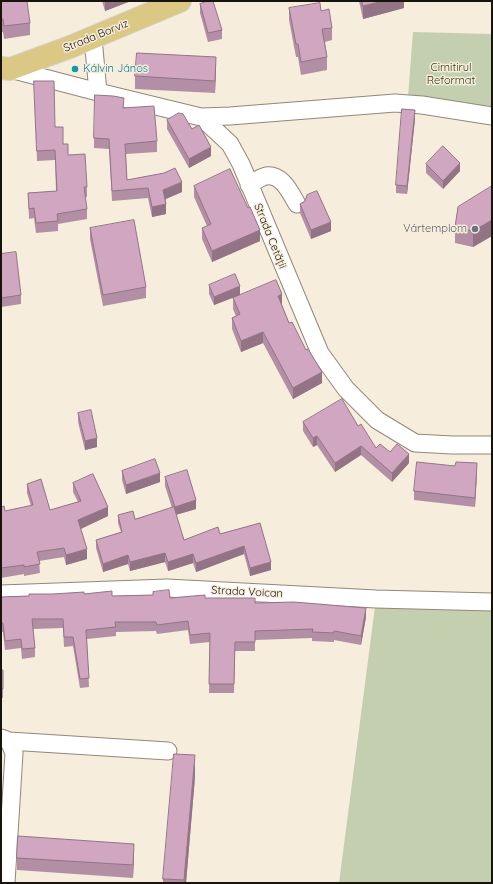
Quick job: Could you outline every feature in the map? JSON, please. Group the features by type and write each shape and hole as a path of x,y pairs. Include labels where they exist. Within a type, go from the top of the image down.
{"main road":[{"name":"Strada Borviz","path":"6,69 93,38 180,1"}],"street":[{"path":"93,38 98,92"},
{"name":"Strada Cetății","path":"6,69 201,117 230,144 241,164 320,353 346,389 377,420 415,443 492,445"},
{"path":"201,117 395,103 422,105 492,116"},
{"path":"249,185 266,176 278,178 289,189 296,204"},
{"name":"Strada Voican","path":"1,594 167,588 376,599 492,602"},
{"path":"5,739 168,751"},
{"path":"5,739 14,753 6,883"}],"green space":[{"name":"Cimitirul Reformat","path":"413,32 492,34 492,125 473,120 407,110"},
{"path":"376,599 492,602 492,883 339,883"}],"building":[{"path":"1,1 27,1 30,23 4,26 3,19 1,19"},
{"path":"213,1 222,30 208,33 200,4"},
{"path":"362,1 383,1 363,6"},
{"path":"320,3 321,11 329,9 332,28 322,29 327,57 301,62 289,8"},
{"path":"137,53 216,57 215,81 135,76"},
{"path":"34,81 54,81 55,127 63,127 63,144 68,144 68,155 85,154 87,187 84,187 87,209 57,214 58,221 36,223 34,208 29,209 28,193 57,191 55,150 37,151"},
{"path":"95,95 124,98 123,108 154,106 157,141 125,144 127,180 164,173 175,168 182,182 163,190 166,204 152,207 148,188 112,191 109,139 94,138"},
{"path":"402,109 415,110 407,186 396,185"},
{"path":"179,113 183,114 192,129 199,125 211,147 189,159 167,120"},
{"path":"443,146 460,163 443,181 426,164"},
{"path":"230,169 260,230 212,251 202,228 211,224 194,186"},
{"path":"492,186 492,220 473,231 455,227 458,207"},
{"path":"317,191 331,222 311,230 300,204 305,201 307,195"},
{"path":"134,220 146,287 103,295 90,228"},
{"path":"16,252 21,295 1,298 1,254"},
{"path":"235,274 240,286 214,297 209,285"},
{"path":"276,280 282,294 278,296 289,323 292,322 306,350 308,349 322,372 293,388 263,332 241,341 232,318 240,314 233,298"},
{"path":"342,399 358,426 361,424 376,448 380,444 390,452 397,444 409,454 392,473 361,446 335,463 317,436 313,438 303,422"},
{"path":"91,410 97,438 85,441 78,413"},
{"path":"155,459 160,473 126,485 122,471"},
{"path":"417,462 455,466 456,462 477,463 475,498 414,491"},
{"path":"187,470 196,500 175,507 165,477"},
{"path":"93,474 108,507 78,520 87,549 66,555 64,548 37,552 40,564 24,567 24,565 1,568 1,507 4,506 5,511 33,505 27,484 41,479 50,510 81,501 73,483"},
{"path":"174,507 184,540 218,527 220,534 260,523 271,562 250,568 244,546 196,563 193,554 168,562 165,553 130,562 128,555 103,564 96,540 122,532 118,515 133,511 135,519"},
{"path":"169,590 170,598 205,595 205,598 255,598 255,603 294,602 366,608 361,636 334,631 334,633 312,632 313,629 255,631 255,642 235,642 234,684 209,684 210,633 190,635 188,621 157,625 156,622 115,622 116,627 86,630 89,678 80,679 73,637 64,637 63,619 32,619 35,648 22,649 21,639 5,641 3,623 1,623 1,597 29,596 29,594 84,592 84,594 112,591 112,596 153,595 153,592"},
{"path":"1,670 3,670 3,689 1,689"},
{"path":"174,754 195,755 184,880 163,879"},
{"path":"18,836 134,844 133,865 17,858"}],"place":[{"name":"Kálvin János","path":"75,69"},
{"name":"Vártemplom","path":"475,229"}]}
